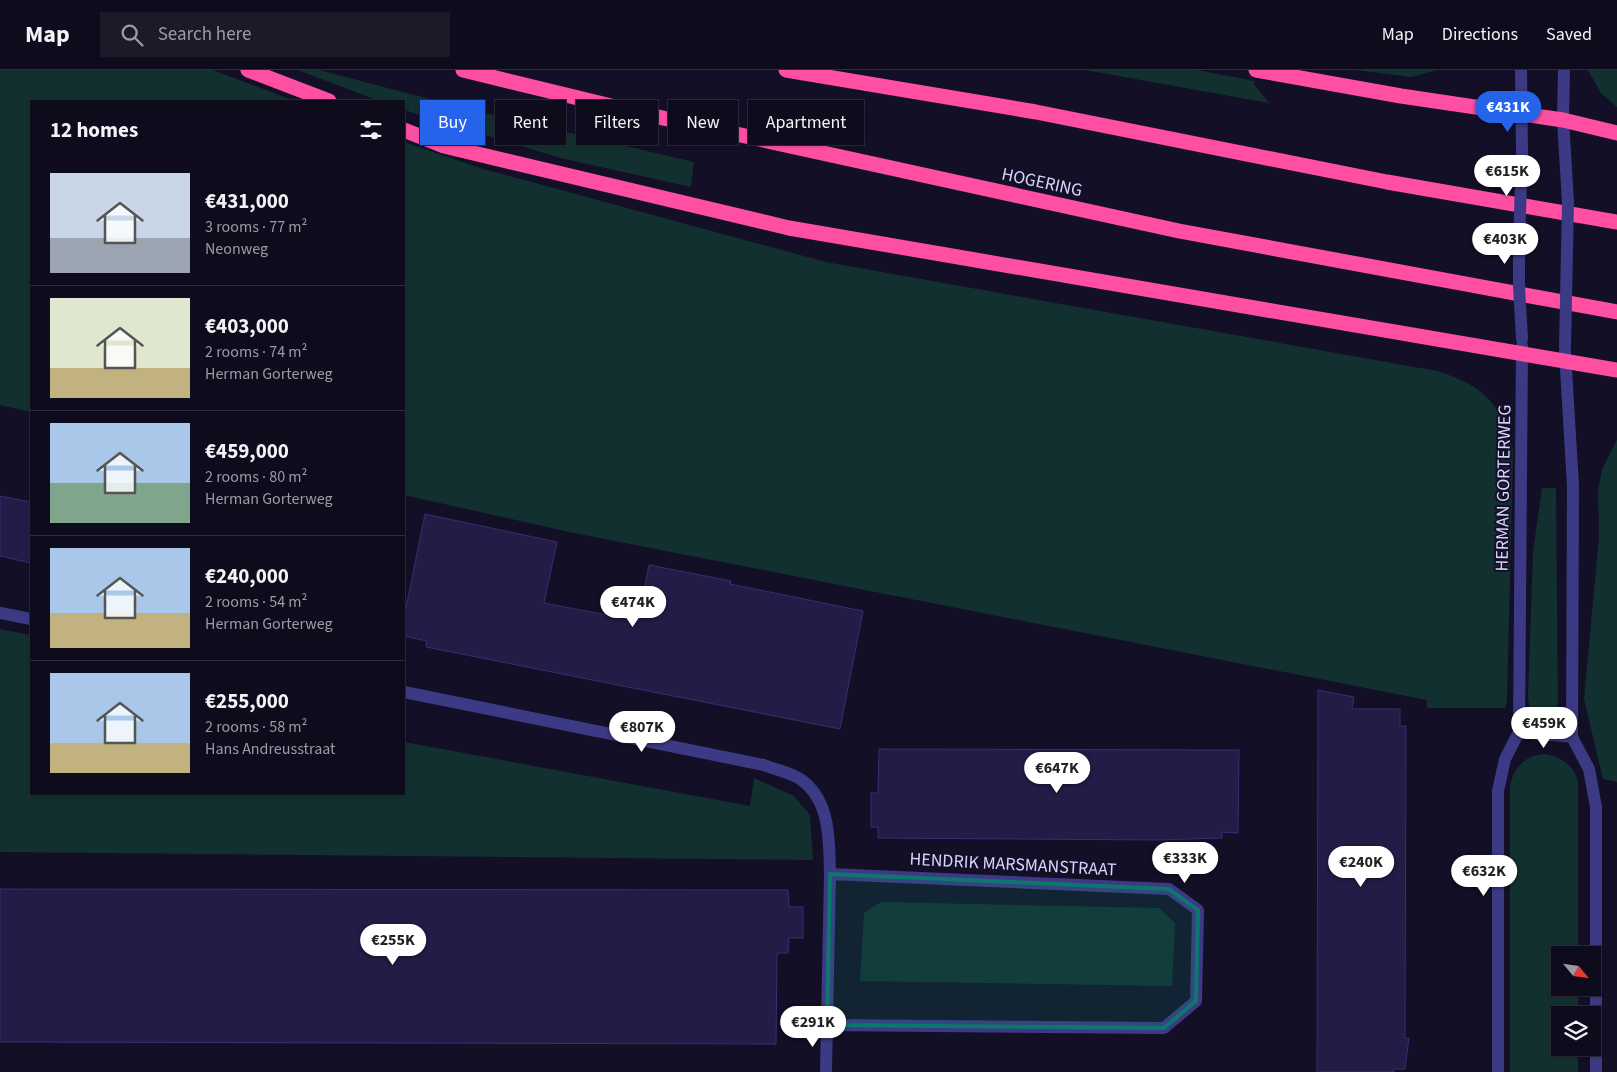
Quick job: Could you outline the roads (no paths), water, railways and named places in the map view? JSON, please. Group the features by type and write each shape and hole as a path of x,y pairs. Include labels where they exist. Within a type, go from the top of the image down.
{"highway":[{"path":"248,70 326,100"},
{"name":"HOGERING","path":"464,70 640,113 1179,231 1617,312"},
{"path":"786,70 1036,112 1388,182 1617,222"},
{"path":"1256,70 1400,96 1563,120 1617,133"},
{"path":"405,130 444,146 790,228 1522,346 1566,354 1617,370"}],"street":[{"name":"HERMAN GORTERWEG","path":"1498,1072 1498,791 1505,759 1519,732 1522,346 1519,243 1522,151 1521,70"},
{"path":"1564,70 1563,120 1568,202 1566,354 1573,486 1572,737 1589,769 1596,807 1596,1072"},
{"path":"0,613 30,619"},
{"path":"405,692 764,765 802,780 817,794 829,828 830,874 826,1072"},
{"path":"1519,732 1572,737"},
{"name":"HENDRIK MARSMANSTRAAT","path":"827,1025 1164,1028 1196,1001 1198,910 1169,889 830,874"}]}
